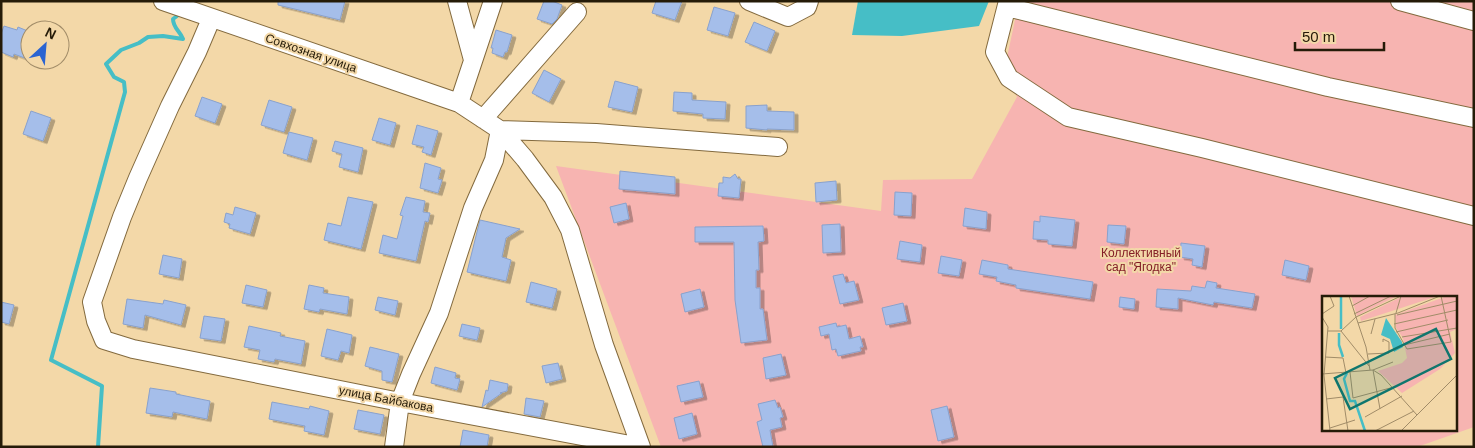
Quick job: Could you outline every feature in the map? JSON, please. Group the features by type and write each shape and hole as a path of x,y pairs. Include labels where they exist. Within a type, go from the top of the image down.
{"street":[{"name":"Совхозная улица","path":"163,1 459,103"},
{"path":"458,1 473,60"},
{"path":"459,103 493,1"},
{"path":"749,1 788,17 807,6 809,1"},
{"path":"1400,1 1474,21"},
{"path":"1474,118 1328,86 1008,4 996,52 1010,78 1068,117 1202,148 1474,216"},
{"path":"484,119 581,7"},
{"name":"улица Байбакова","path":"211,19 170,106 132,194 92,302 96,321 104,340 133,349 641,447"},
{"name":"улица Байбакова","path":"459,103 500,130 525,159 553,197 570,230 604,345 641,447"},
{"path":"394,447 400,402 439,313 473,208 494,160 500,130 596,133 778,147"}],"green space":[{"name":"Коллективный сад \"Ягодка\"","path":"1019,1 1474,1 1474,427 1417,447 661,447 556,166 881,211 883,180 972,179 1017,97 1005,67"}],"water":[{"path":"858,1 989,1 979,26 902,36 852,35"}],"building":[{"path":"278,1 345,1 340,20 278,5"},
{"path":"544,1 552,1 562,5 557,19 552,24 537,19"},
{"path":"656,1 682,1 675,20 652,13"},
{"path":"714,7 735,13 728,36 707,30"},
{"path":"754,22 775,31 767,51 745,42"},
{"path":"4,26 17,30 18,27 20,28 20,56 14,54 13,57 1,52 1,34"},
{"path":"496,30 512,35 507,52 505,52 503,57 492,53 493,48 491,48"},
{"path":"544,70 561,79 549,102 532,93"},
{"path":"615,81 638,87 632,112 608,107"},
{"path":"674,92 692,93 692,100 726,102 725,119 703,118 703,114 673,111"},
{"path":"202,97 222,104 215,123 195,116"},
{"path":"269,100 292,107 284,132 261,125"},
{"path":"767,105 767,111 794,112 794,130 746,128 746,106"},
{"path":"31,111 51,118 43,141 23,134"},
{"path":"379,118 396,123 390,145 372,140"},
{"path":"417,125 438,131 431,155 422,152 424,147 412,144"},
{"path":"289,132 313,138 307,160 283,153"},
{"path":"335,141 363,148 358,172 339,167 342,154 332,151"},
{"path":"425,163 441,168 438,179 442,180 438,193 420,188"},
{"path":"620,171 675,177 675,194 619,189"},
{"path":"735,174 738,179 741,179 739,198 718,196 719,183 723,183 723,177 730,178"},
{"path":"836,181 837,200 816,202 815,183"},
{"path":"895,192 912,193 911,216 894,215"},
{"path":"348,197 373,202 361,249 324,240 328,223 341,226"},
{"path":"406,197 425,201 423,212 430,213 428,222 425,221 416,261 379,253 383,235 397,239 403,216 400,215"},
{"path":"626,203 629,219 614,223 610,207"},
{"path":"235,207 256,213 250,234 229,228 230,224 224,222 226,213 233,215"},
{"path":"965,208 987,212 986,229 963,226"},
{"path":"1040,216 1075,220 1072,246 1048,244 1048,240 1033,239 1034,221 1040,222"},
{"path":"480,220 520,229 506,238 502,257 511,260 506,281 467,272"},
{"path":"840,224 841,252 823,253 822,225"},
{"path":"1108,225 1126,226 1124,244 1107,242"},
{"path":"763,226 764,241 758,242 759,270 756,270 756,288 760,288 760,309 763,309 767,340 741,343 735,300 734,242 695,242 695,227"},
{"path":"900,241 922,245 920,262 897,259"},
{"path":"1181,243 1205,246 1202,267 1192,265 1193,259 1180,257"},
{"path":"163,255 182,259 179,278 159,274"},
{"path":"941,256 962,260 959,276 938,273"},
{"path":"982,260 1008,265 1008,269 1093,282 1090,299 1016,288 1016,285 996,281 997,277 979,274"},
{"path":"1285,260 1309,266 1306,280 1282,275"},
{"path":"843,274 846,283 854,281 859,300 840,304 833,276"},
{"path":"1207,281 1217,283 1216,288 1255,294 1252,308 1214,302 1213,305 1178,298 1178,309 1156,307 1157,289 1191,291 1192,286 1205,288"},
{"path":"531,282 557,289 552,308 526,302"},
{"path":"246,285 267,290 263,307 242,303"},
{"path":"309,285 324,288 323,293 349,297 347,314 320,309 319,312 304,309"},
{"path":"700,289 704,307 685,312 681,294"},
{"path":"378,297 398,301 395,315 375,310"},
{"path":"1120,297 1135,299 1134,309 1119,307"},
{"path":"127,299 163,304 164,300 186,305 181,325 145,315 143,328 123,324"},
{"path":"1,302 14,305 9,324 1,322"},
{"path":"903,303 907,321 886,325 882,308"},
{"path":"204,316 225,319 221,341 200,338"},
{"path":"836,323 837,327 846,325 849,339 860,336 863,347 860,347 861,351 838,356 836,349 832,350 829,334 821,336 819,327"},
{"path":"462,324 480,328 477,340 459,336"},
{"path":"249,326 281,333 280,336 305,341 301,364 275,359 274,362 258,359 260,350 244,347"},
{"path":"327,329 352,335 349,353 341,351 338,360 321,356"},
{"path":"370,347 399,354 392,382 382,380 382,371 365,366"},
{"path":"781,354 786,375 766,379 763,358"},
{"path":"558,363 562,379 546,383 542,366"},
{"path":"435,367 456,373 455,378 460,379 457,390 431,383"},
{"path":"490,380 508,384 507,391 500,393 502,393 482,407 486,390 488,391"},
{"path":"699,381 703,397 681,402 677,386"},
{"path":"150,388 176,392 176,394 210,401 207,419 173,412 172,417 146,413"},
{"path":"526,398 544,401 540,417 524,414"},
{"path":"775,400 778,408 780,407 783,417 780,418 782,427 770,430 773,447 763,447 757,422 762,420 758,404"},
{"path":"272,402 309,409 310,406 329,411 324,435 304,431 305,426 269,419"},
{"path":"947,406 954,437 938,441 931,410"},
{"path":"358,410 384,415 380,434 354,429"},
{"path":"692,413 697,434 679,439 674,418"},
{"path":"463,430 489,435 487,447 460,447"}],"waterway":[{"path":"98,447 102,386 51,360 125,92 124,82 114,77 106,64 121,50 139,43 148,37 163,36 183,39 173,22 173,19 177,16"}]}
